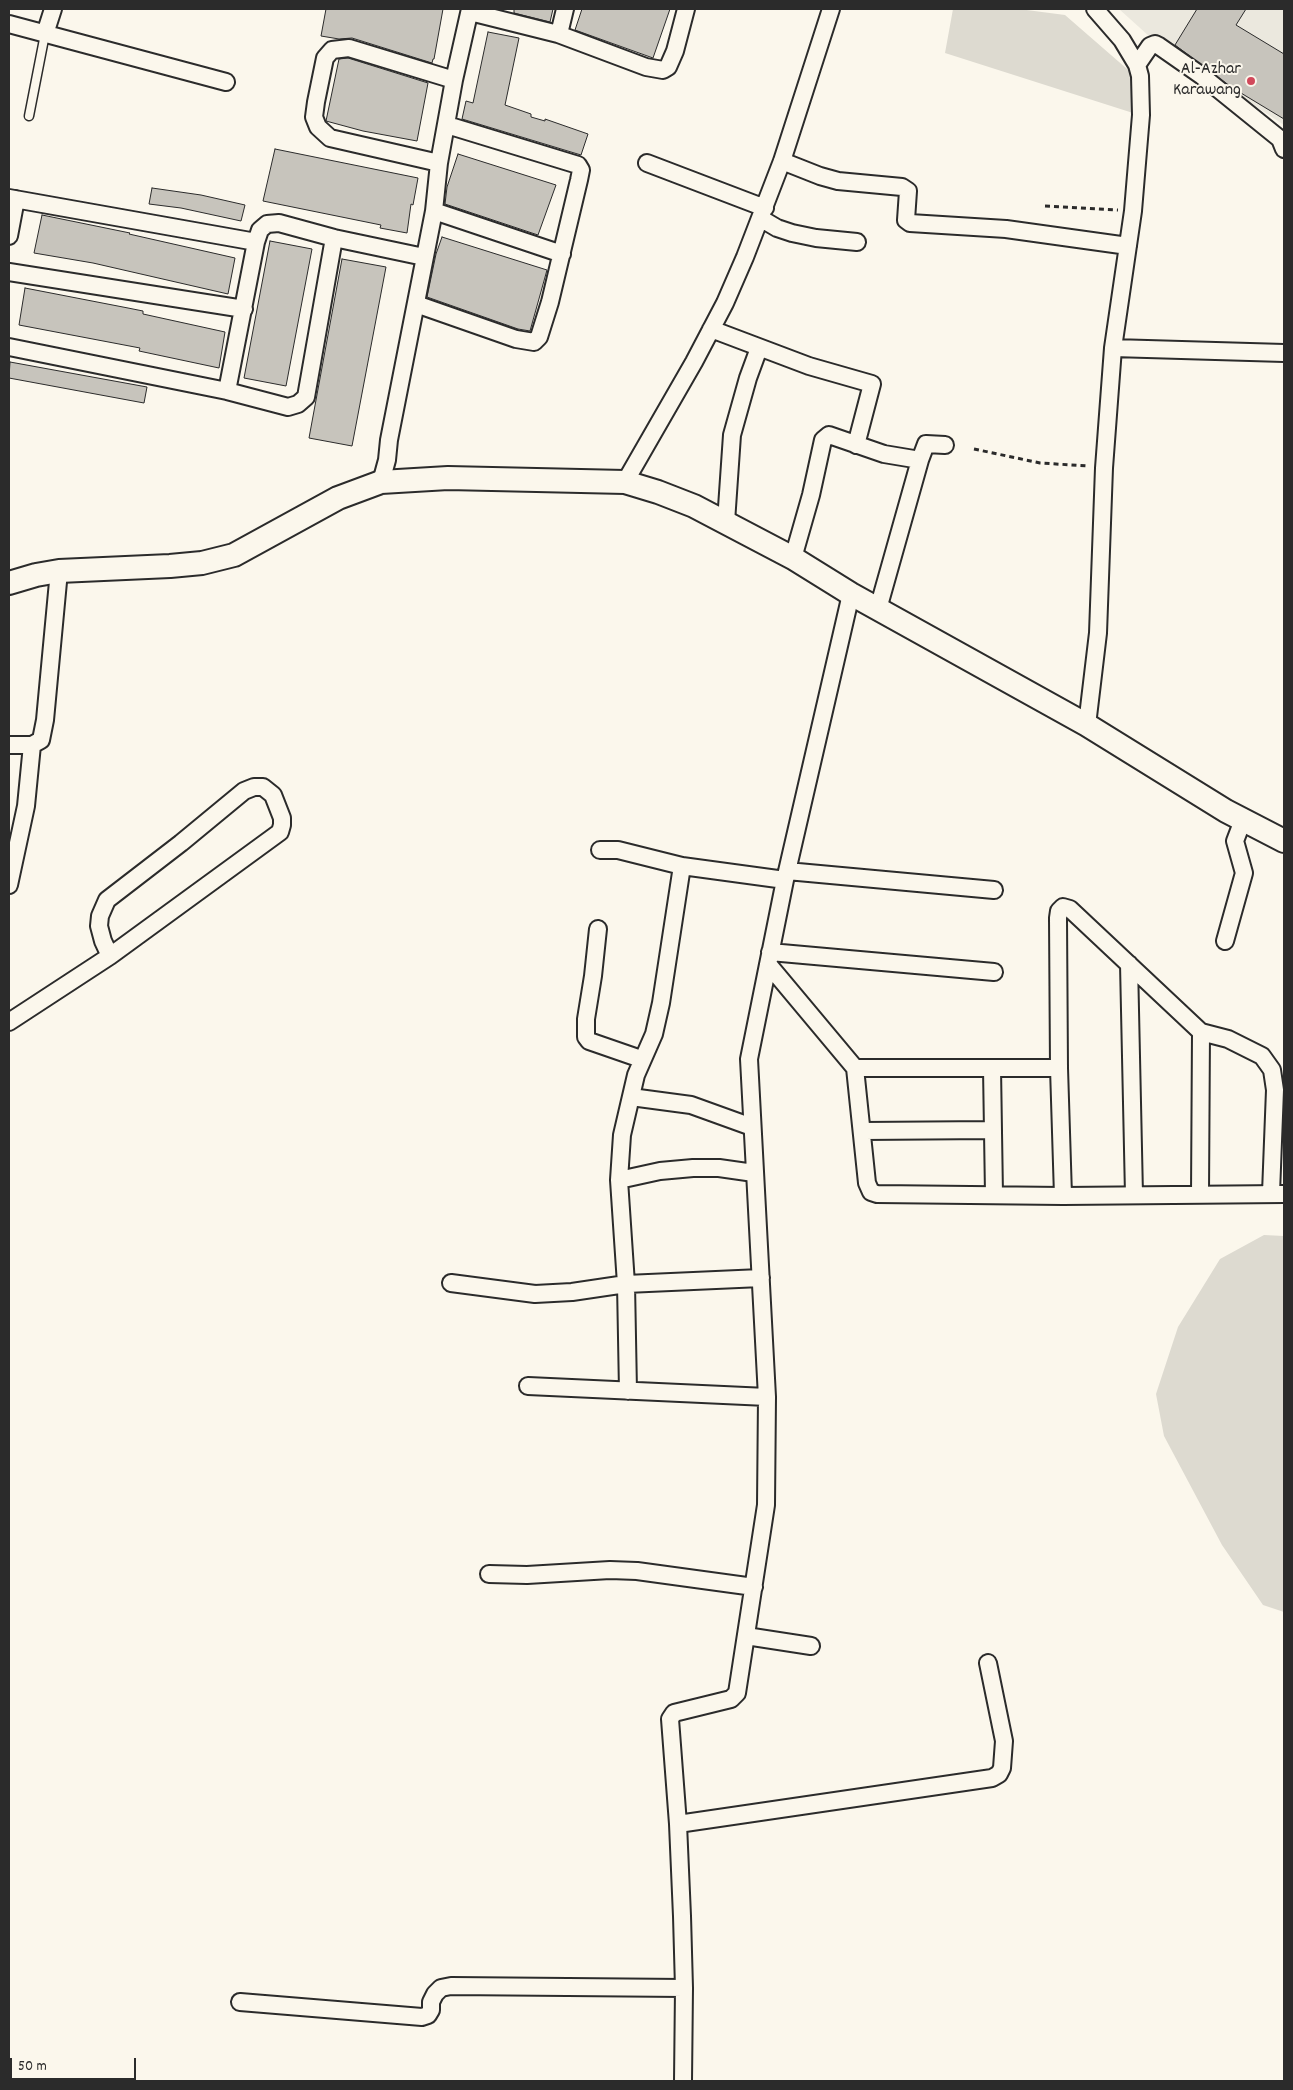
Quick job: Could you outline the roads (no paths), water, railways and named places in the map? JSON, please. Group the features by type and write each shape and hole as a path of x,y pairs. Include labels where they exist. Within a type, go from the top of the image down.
{"street":[{"path":"45,34 53,9"},
{"path":"559,34 565,9"},
{"path":"381,482 387,460 389,440 434,211 439,163 454,80 470,10 559,34 646,67 663,70 668,67 676,51 686,9"},
{"path":"625,482 711,330 735,280 782,161 831,9"},
{"path":"1087,725 1098,633 1104,468 1113,348 1133,211 1141,115 1140,76 1137,65 1122,40 1095,9"},
{"path":"9,24 226,82"},
{"path":"1137,65 1150,46 1155,44 1159,46 1202,76 1280,139 1284,149"},
{"path":"439,163 330,138 318,127 314,117 316,102 325,58 332,50 349,48 454,80"},
{"path":"416,304 521,340 534,342 539,337 550,302 580,180 581,170 578,165 447,126"},
{"path":"782,161 838,181 902,187 908,191 906,220 910,223 1006,229 1128,246"},
{"path":"647,163 763,213 777,228 816,238 857,242"},
{"path":"9,236 12,198 256,242"},
{"path":"434,211 562,254"},
{"path":"227,391 256,242 260,230 267,224 279,223 334,238 424,257"},
{"path":"9,347 227,391 288,407 298,404 306,397 334,238"},
{"path":"9,272 244,309"},
{"path":"711,330 809,366 872,384 856,445"},
{"path":"726,522 732,435 748,378 759,348"},
{"path":"1113,348 1284,352"},
{"path":"793,558 811,495 823,440 828,435 884,454 920,460"},
{"path":"878,609 926,444 945,445"},
{"path":"9,583 59,571 170,566 202,563 234,555 338,498 381,482 458,478 625,482 667,496 726,522 793,558 851,594 1087,725 1243,820 1284,841"},
{"path":"9,745 32,745 41,740 45,720 59,571"},
{"path":"683,2081 684,1988 678,1824 670,1719 674,1713 731,1700 738,1693 766,1505 767,1397 749,1059 786,876 851,594"},
{"path":"9,885 26,806 32,745"},
{"path":"9,1022 110,956 280,832 282,818 273,795 263,787 254,787 244,791 107,900 100,916 99,926 102,941 110,956"},
{"path":"1225,941 1244,872 1235,841 1243,820"},
{"path":"600,850 636,853 682,866 786,876 994,890"},
{"path":"628,1390 626,1284 619,1180 622,1135 641,1059 654,1034 661,1003 682,866"},
{"path":"769,958 855,1068 867,1183 871,1192 877,1194 994,1196 1063,1196 1134,1196 1278,1193 1275,1090 1272,1070 1262,1056 1228,1039 1201,1032 1070,908 1063,907 1059,910 1059,1068 1063,1196"},
{"path":"598,930 586,1019 586,1037 590,1041 641,1059"},
{"path":"769,958 994,972"},
{"path":"1129,964 1134,1196"},
{"path":"1200,1194 1201,1032"},
{"path":"855,1068 1059,1068"},
{"path":"992,1068 994,1196"},
{"path":"631,1097 691,1105 752,1127"},
{"path":"863,1131 992,1130"},
{"path":"619,1180 660,1171 692,1168 719,1168 754,1172"},
{"path":"451,1283 535,1294 572,1292 626,1284 761,1278"},
{"path":"528,1386 767,1397"},
{"path":"489,1574 527,1575 610,1570 637,1571 754,1587"},
{"path":"746,1636 811,1646"},
{"path":"678,1824 992,1778 999,1774 1004,1755 1004,1741 988,1663"},
{"path":"240,2002 422,2017 428,2015 432,2010 435,1994 441,1988 451,1986 684,1988"}],"lane":[{"path":"29,116 45,34"}],"place":[{"name":"Al-Azhar Karawang","path":"1251,81"}]}
